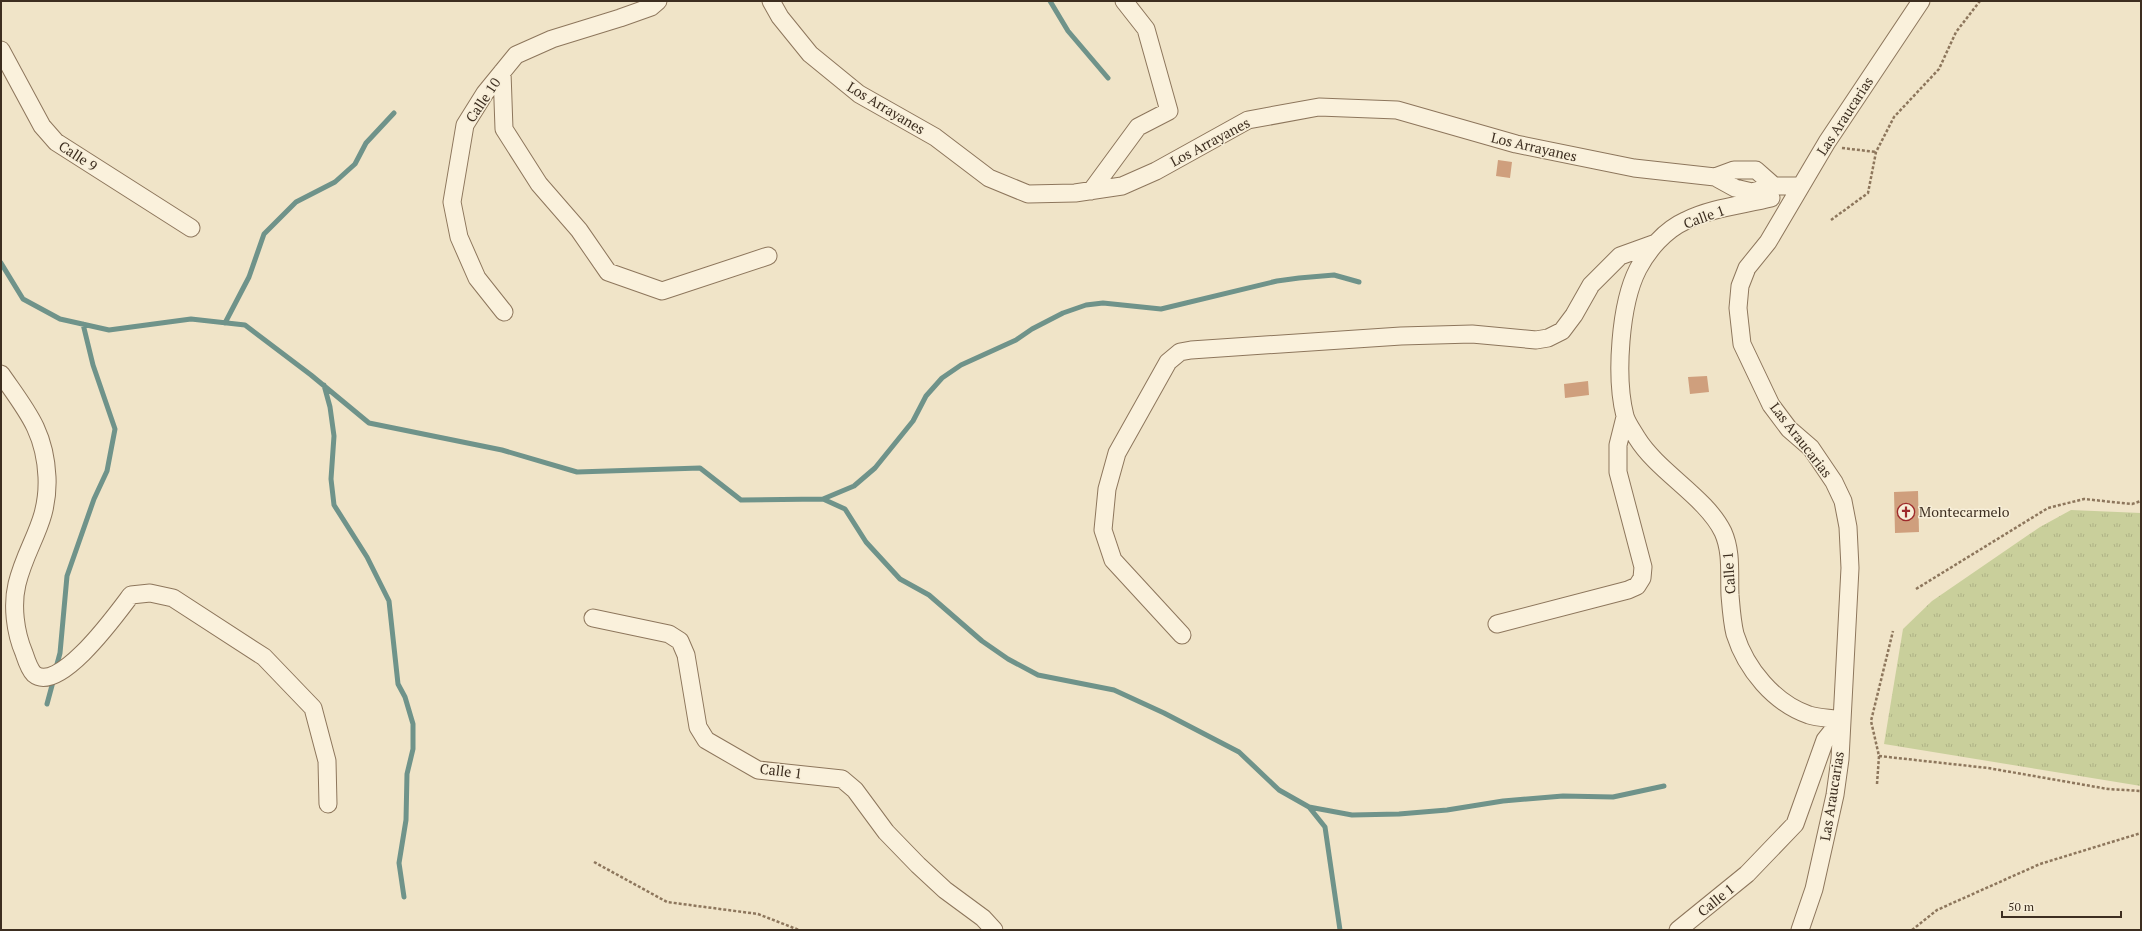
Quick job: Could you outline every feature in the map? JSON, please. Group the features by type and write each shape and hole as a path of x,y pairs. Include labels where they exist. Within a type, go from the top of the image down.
{"street":[{"name":"Calle 10","path":"504,312 477,278 459,237 452,202 465,125 485,93 516,55 552,39 651,7 658,1"},
{"name":"Los Arrayanes","path":"771,1 780,17 810,54 859,94 935,137 988,178 1028,194 1075,193 1122,186 1156,171 1248,120 1319,107 1397,110 1516,144 1634,168 1715,177 1735,188 1752,192 1774,186 1799,189"},
{"path":"1091,191 1138,127 1169,111 1146,29 1124,1"},
{"name":"Las Araucarias","path":"1800,930 1814,889 1835,795 1840,759 1850,568 1848,527 1843,501 1834,482 1811,448 1789,429 1771,405 1742,344 1738,308 1740,286 1747,268 1768,242 1827,142 1921,1"},
{"name":"Calle 9","path":"1,50 42,126 56,142 191,228"},
{"path":"502,72 504,129 539,184 579,230 608,272 662,291 768,256"},
{"name":"Calle 1","path":"1678,930 1747,874 1795,824 1825,740 1841,720 1810,715 1781,701 1763,683 1746,658 1735,633 1730,595 1730,557 1723,532 1707,510 1661,466 1638,439 1625,417 1620,384 1622,343 1627,300 1638,269 1656,243 1684,221 1715,210 1799,189"},
{"path":"1182,635 1113,560 1103,530 1107,489 1117,453 1168,362 1180,352 1191,350 1402,336 1472,334 1536,340 1548,338 1562,331 1574,315 1591,285 1620,256 1656,243"},
{"path":"1,374 33,420 43,444 47,475 47,499 44,514 17,584 14,604 22,650 31,670 35,675 46,678 58,675 73,664 131,595 150,593 173,598 264,657 313,708 327,761 328,804"},
{"path":"1497,624 1618,594 1637,586 1642,578 1643,567 1618,472 1618,445 1625,417"},
{"name":"Calle 1","path":"594,618 669,634 680,641 686,655 698,727 706,740 758,770 842,779 855,790 886,832 918,865 945,890 983,918 994,930"}],"path":[{"path":"1831,220 1868,193 1876,152 1894,117 1939,69 1956,32 1980,1"},
{"path":"1827,142 1843,148 1876,152"},
{"path":"1916,589 2048,508 2084,499 2132,504 2141,501"},
{"path":"1877,784 1879,756 1871,721 1893,631"},
{"path":"1879,756 1988,768 2108,789 2141,791"},
{"path":"1912,930 1937,910 2040,864 2141,833"},
{"path":"594,862 666,902 758,914 799,930"}],"green space":[{"path":"2071,510 2141,513 2141,786 1884,744 1903,629 1932,601 2040,527"}],"building":[{"path":"1498,160 1512,162 1510,178 1496,176"},
{"path":"1707,376 1709,392 1690,394 1688,377"},
{"path":"1588,381 1589,395 1565,398 1564,384"},
{"name":"Montecarmelo","path":"1918,491 1919,532 1895,533 1894,492"}],"waterway":[{"path":"1050,1 1068,31 1108,78"},
{"path":"225,323 249,277 264,234 296,202 335,182 355,164 366,143 394,113"},
{"path":"1,263 23,299 60,319 109,330 191,319 245,325 311,375 369,423 502,450 577,472 700,468 741,500 823,499 845,509 866,542 900,579 929,595 982,641 1008,659 1038,675 1114,690 1164,713 1239,752 1279,790 1309,807 1352,815 1399,814 1447,810 1503,801 1563,796 1613,797 1664,786"},
{"path":"823,499 854,486 875,468 913,421 926,396 942,378 961,365 1016,340 1032,329 1063,313 1086,305 1103,303 1161,309 1277,281 1299,278 1334,275 1359,282"},
{"path":"56,668 60,653 67,576 94,499 107,471 115,429 93,365 83,324"},
{"path":"324,385 330,407 334,436 331,479 334,505 367,557 389,601 398,684 405,697 413,724 413,749 407,774 406,820 399,863 404,897"},
{"path":"47,704 54,678"},
{"path":"1309,807 1325,827 1340,930"}],"place":[{"name":"Montecarmelo","path":"1906,512"}]}
